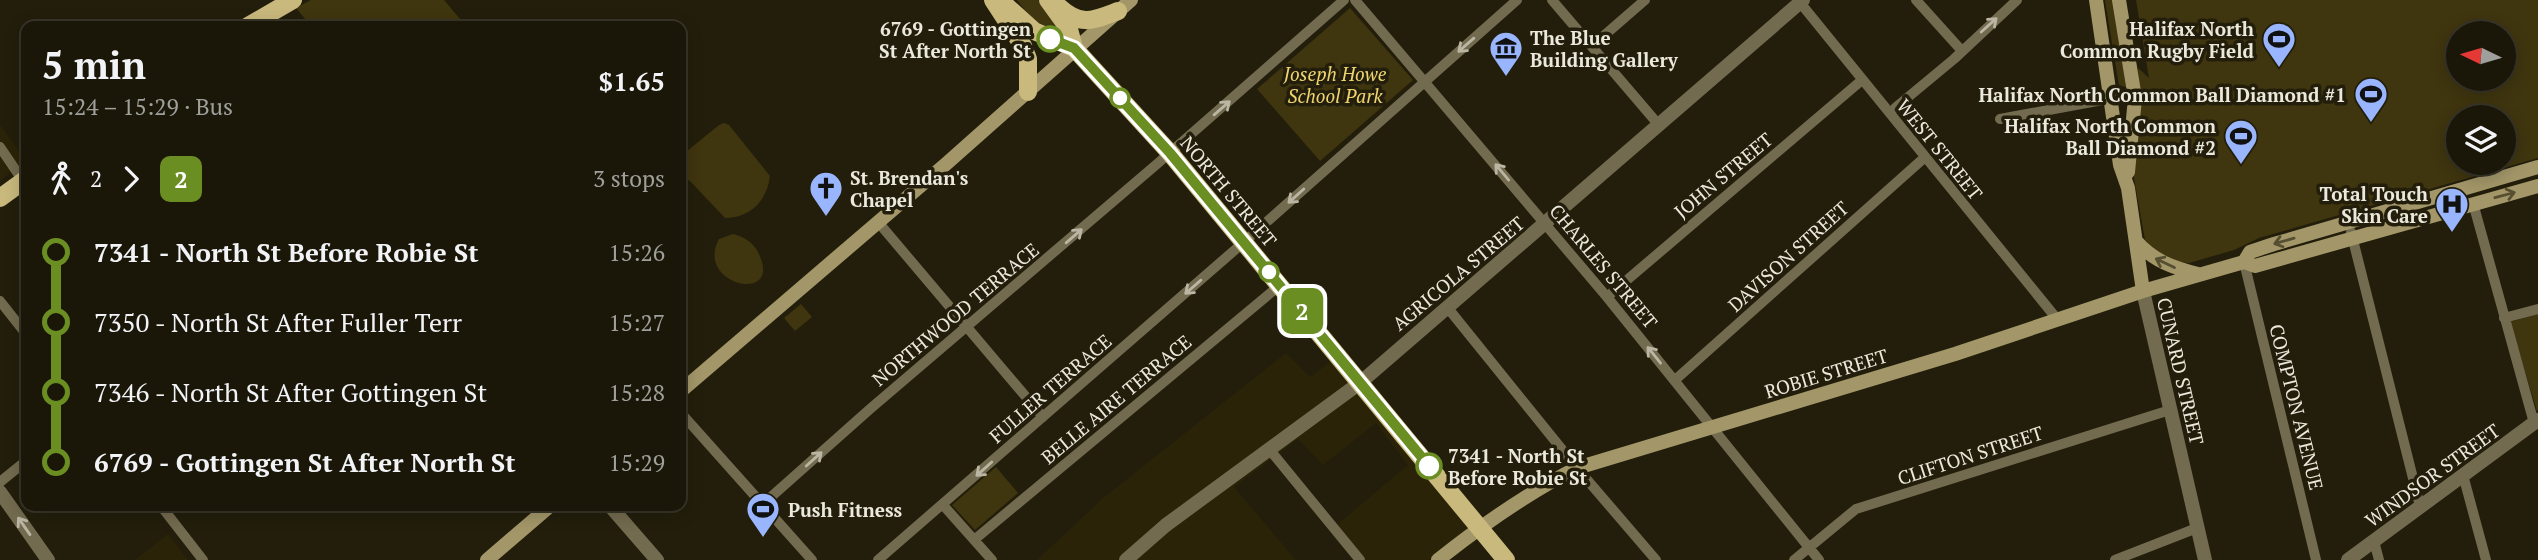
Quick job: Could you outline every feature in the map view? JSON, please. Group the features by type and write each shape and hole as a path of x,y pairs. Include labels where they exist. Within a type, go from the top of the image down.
{"main road":[{"path":"257,21 293,0"},
{"path":"993,0 1023,46 1027,59 1028,92"},
{"name":"NORTH STREET","path":"1001,0 1034,31 1074,48 1170,153 1506,560"},
{"path":"1049,0 1066,14 1091,22 1125,6"},
{"name":"NORTH STREET","path":"1049,0 1069,29 1074,48"},
{"name":"CUNARD STREET","path":"2096,0 2120,165 2127,188 2143,291"},
{"name":"CUNARD STREET","path":"2119,0 2135,94 2127,188"},
{"path":"686,387 1125,6"},
{"name":"ROBIE STREET","path":"2244,262 2250,252 2538,167"},
{"path":"0,198 21,179"},
{"name":"ROBIE STREET","path":"1438,560 1479,528 1545,484 1577,468 1955,354 2200,274 2244,262 2255,266 2538,186"},
{"path":"2136,241 2149,254 2168,266 2200,274"},
{"path":"495,557 545,511"}],"street":[{"name":"NORTHWOOD TERRACE","path":"763,504 1344,0"},
{"name":"CHARLES STREET","path":"1355,0 1607,297 1819,560"},
{"name":"FULLER TERRACE","path":"878,560 1517,0"},
{"path":"1552,0 1658,124"},
{"path":"1592,46 1645,0"},
{"path":"1895,108 2017,0"},
{"name":"WEST STREET","path":"1801,1 1924,158 2057,319"},
{"name":"AGRICOLA STREET","path":"1126,560 1166,525 1361,382 1801,1"},
{"path":"1924,3 1962,51"},
{"name":"JOHN STREET","path":"1607,297 1862,80"},
{"path":"2000,119 2135,94"},
{"path":"0,147 21,174"},
{"name":"DAVISON STREET","path":"1675,380 1924,158"},
{"path":"2473,203 2504,318 2536,421"},
{"path":"878,222 1043,417"},
{"path":"2348,222 2420,506"},
{"name":"COMPTON AVENUE","path":"2244,262 2316,560"},
{"name":"BELLE AIRE TERRACE","path":"974,540 1280,285"},
{"name":"CUNARD STREET","path":"2143,291 2205,560"},
{"path":"0,301 21,328"},
{"path":"1447,307 1577,468 1656,560"},
{"path":"2504,318 2538,309"},
{"name":"CLIFTON STREET","path":"1794,560 1856,509 2170,410"},
{"path":"686,419 811,560"},
{"name":"WINDSOR STREET","path":"2348,560 2536,421"},
{"path":"1269,449 1360,560"},
{"path":"0,482 21,465"},
{"path":"2463,475 2486,560"},
{"path":"0,492 48,560"},
{"path":"943,505 992,560"},
{"path":"165,511 203,560"},
{"path":"614,511 657,560"},
{"path":"2115,560 2197,528"},
{"path":"2374,541 2379,560"}],"shaded area":[{"path":"0,125 21,153 21,164 0,181"},
{"path":"1286,353 1310,377 1330,362 1341,358 1483,530 1443,560 1364,560 1333,528 1408,465 1376,423 1323,465 1298,439 1234,487 1296,560 1037,560 1102,499"},
{"path":"168,534 188,560 135,560"}],"green space":[{"path":"311,0 444,0 462,21 307,21 296,8"},
{"path":"1017,0 1038,0 1064,34 1043,27"},
{"path":"2105,0 2113,0 2126,87 2119,86"},
{"path":"2136,0 2538,0 2538,158 2516,164 2516,105 2446,105 2446,175 2479,175 2259,238 2234,250 2189,263 2178,262 2152,249 2145,240 2132,167 2139,93 2138,68 2149,78"},
{"name":"Joseph Howe School Park","path":"1350,8 1413,80 1320,161 1257,89"},
{"path":"719,125 729,125 770,176 765,193 756,206 734,217 725,218 689,180 686,183 686,152"},
{"path":"733,234 749,241 759,254 763,270 759,280 750,284 739,283 718,268 715,255 719,239"},
{"path":"801,304 812,317 795,331 784,318"},
{"path":"2538,314 2538,410 2537,411 2510,322"},
{"path":"996,467 1018,493 975,530 952,505"}],"bus line":[{"name":"2","path":"1050,39 1074,48 1148,128 1429,466"}],"place":[{"name":"6769 - Gottingen St After North St","path":"1050,39"},
{"name":"Halifax North Common Rugby Field","path":"2279,69"},
{"name":"The Blue Building Gallery","path":"1506,78"},
{"name":"Halifax North Common Ball Diamond #1","path":"2371,124"},
{"name":"Halifax North Common Ball Diamond #2","path":"2241,166"},
{"name":"St. Brendan's Chapel","path":"826,218"},
{"name":"Total Touch Skin Care","path":"2452,234"},
{"name":"7341 - North St Before Robie St","path":"1429,466"},
{"name":"Push Fitness","path":"763,539"}]}
